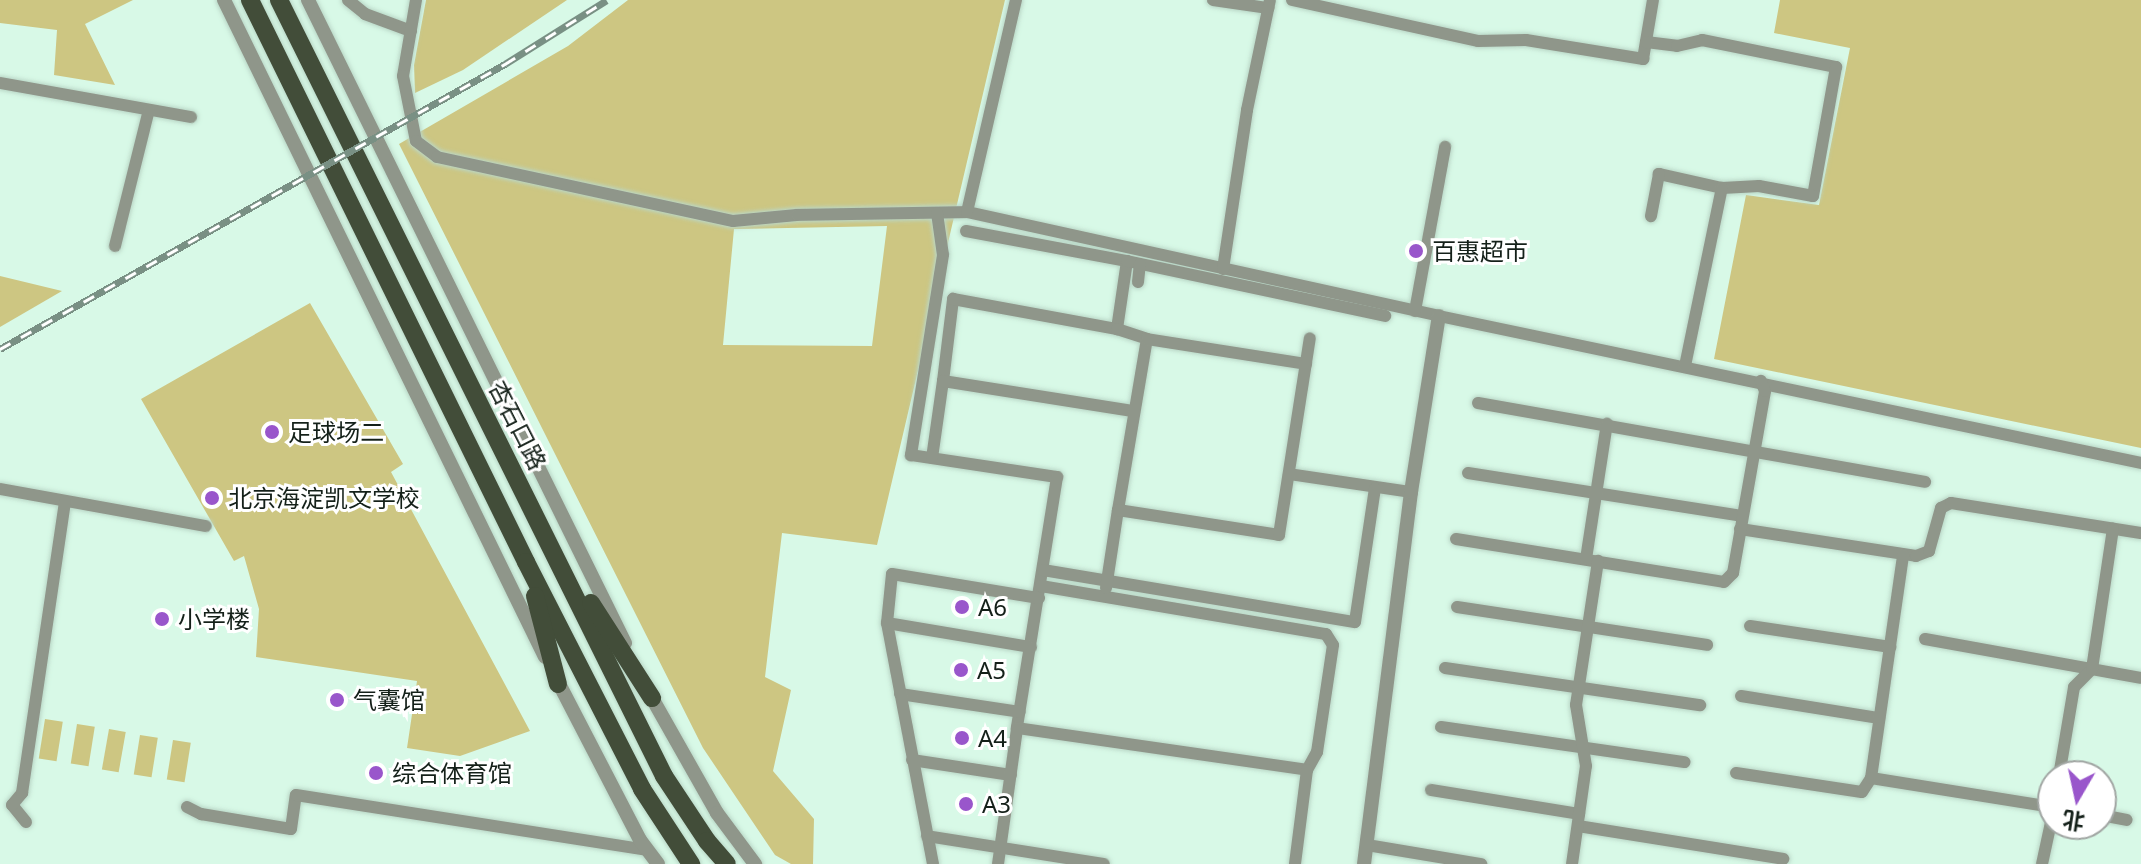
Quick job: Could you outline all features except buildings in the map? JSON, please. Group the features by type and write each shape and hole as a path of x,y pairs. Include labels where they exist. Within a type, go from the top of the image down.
{"main road":[{"path":"250,0 526,562 642,789 691,864"},
{"name":"杏石口路","path":"279,0 664,776 707,841 727,864"},
{"path":"545,531 652,698"},
{"path":"526,562 558,684"}],"street":[{"path":"224,0 558,684 647,850 658,864"},
{"path":"308,0 652,698 717,813 755,864"},
{"path":"348,0 365,14 411,31"},
{"path":"416,0 403,76 416,141 437,157 733,221 797,215 967,212 1415,311 2141,463"},
{"path":"967,212 1016,0"},
{"path":"1213,0 1269,4 1247,110 1223,269"},
{"path":"1292,0 1478,41 1526,40 1643,59 1653,0"},
{"path":"1646,42 1677,46 1702,40 1836,67 1813,196 1759,186 1722,188 1659,174 1651,216"},
{"path":"0,83 191,117"},
{"path":"115,246 149,110"},
{"path":"1415,311 1445,147"},
{"path":"1685,366 1722,188"},
{"path":"937,213 943,255 911,455 1057,477 998,864"},
{"path":"966,231 1134,262 1385,316"},
{"path":"1134,262 1138,282"},
{"path":"1117,329 1134,262"},
{"path":"932,458 953,299 1117,329 1147,339 1306,364"},
{"path":"1364,864 1411,492 1439,316"},
{"path":"1118,510 1277,541 1310,338"},
{"path":"1105,597 1147,339"},
{"path":"943,381 1133,411"},
{"path":"1456,539 1724,582 1733,573 1765,391 1761,381"},
{"path":"1478,403 1925,482"},
{"path":"1572,864 1586,766 1576,705 1588,627 1607,424"},
{"path":"1468,473 1741,522 1903,555 1916,556 1929,551 1941,508 1951,503 2141,533"},
{"path":"1289,474 1411,492"},
{"path":"1043,570 1355,622 1375,488"},
{"path":"0,489 206,526"},
{"path":"12,805 22,793 65,502"},
{"path":"2062,760 2074,687 2092,669 2113,529"},
{"path":"1736,773 1862,792 1871,778 1903,555"},
{"path":"933,864 887,623 892,574 1105,597 1326,634 1333,645 1317,752 1307,770 1295,864"},
{"path":"1457,607 1707,645"},
{"path":"887,623 1031,647"},
{"path":"1750,626 1890,647"},
{"path":"1925,639 2141,678"},
{"path":"1445,668 1700,705"},
{"path":"900,694 1020,712"},
{"path":"1741,696 1879,718"},
{"path":"1441,727 1685,762"},
{"path":"1017,728 1307,770"},
{"path":"912,760 1011,775"},
{"path":"1871,778 2037,807"},
{"path":"1431,790 1783,859"},
{"path":"187,807 201,814 291,829 296,795 647,850"},
{"path":"0,796 26,822"},
{"path":"2117,818 2127,820"},
{"path":"927,836 1104,864"},
{"path":"2042,864 2047,840"},
{"path":"1367,845 1481,864"}],"shaded area":[{"path":"0,0 133,0 85,24 115,85 54,75 57,30 0,23"},
{"path":"426,0 567,0 463,70 415,93 414,65"},
{"path":"628,0 1005,0 877,545 782,533 765,677 791,690 773,771 814,819 813,864 791,864 775,855 703,748 399,144 568,46","holes":["887,226 872,346 723,345 734,229"]},
{"path":"1780,0 2141,0 2141,448 1714,359 1746,195 1819,205 1850,48 1774,33"},
{"path":"0,276 62,291 0,327"},
{"path":"310,303 403,464 391,472 530,731 460,756 407,748 417,681 256,657 259,609 244,556 234,561 141,399"},
{"path":"45,719 63,722 57,761 39,759"},
{"path":"77,724 95,727 89,766 71,764"},
{"path":"109,729 126,732 119,772 102,769"},
{"path":"140,735 158,738 152,777 134,775"},
{"path":"173,740 191,743 185,782 167,780"}],"railway":[{"path":"0,349 505,64 607,0"}],"place":[{"name":"百惠超市","path":"1416,251"},
{"name":"足球场二","path":"272,432"},
{"name":"北京海淀凯文学校","path":"212,498"},
{"name":"A6","path":"962,607"},
{"name":"小学楼","path":"162,619"},
{"name":"A5","path":"961,670"},
{"name":"气囊馆","path":"337,700"},
{"name":"A4","path":"962,738"},
{"name":"综合体育馆","path":"376,773"},
{"name":"A3","path":"966,804"}]}
